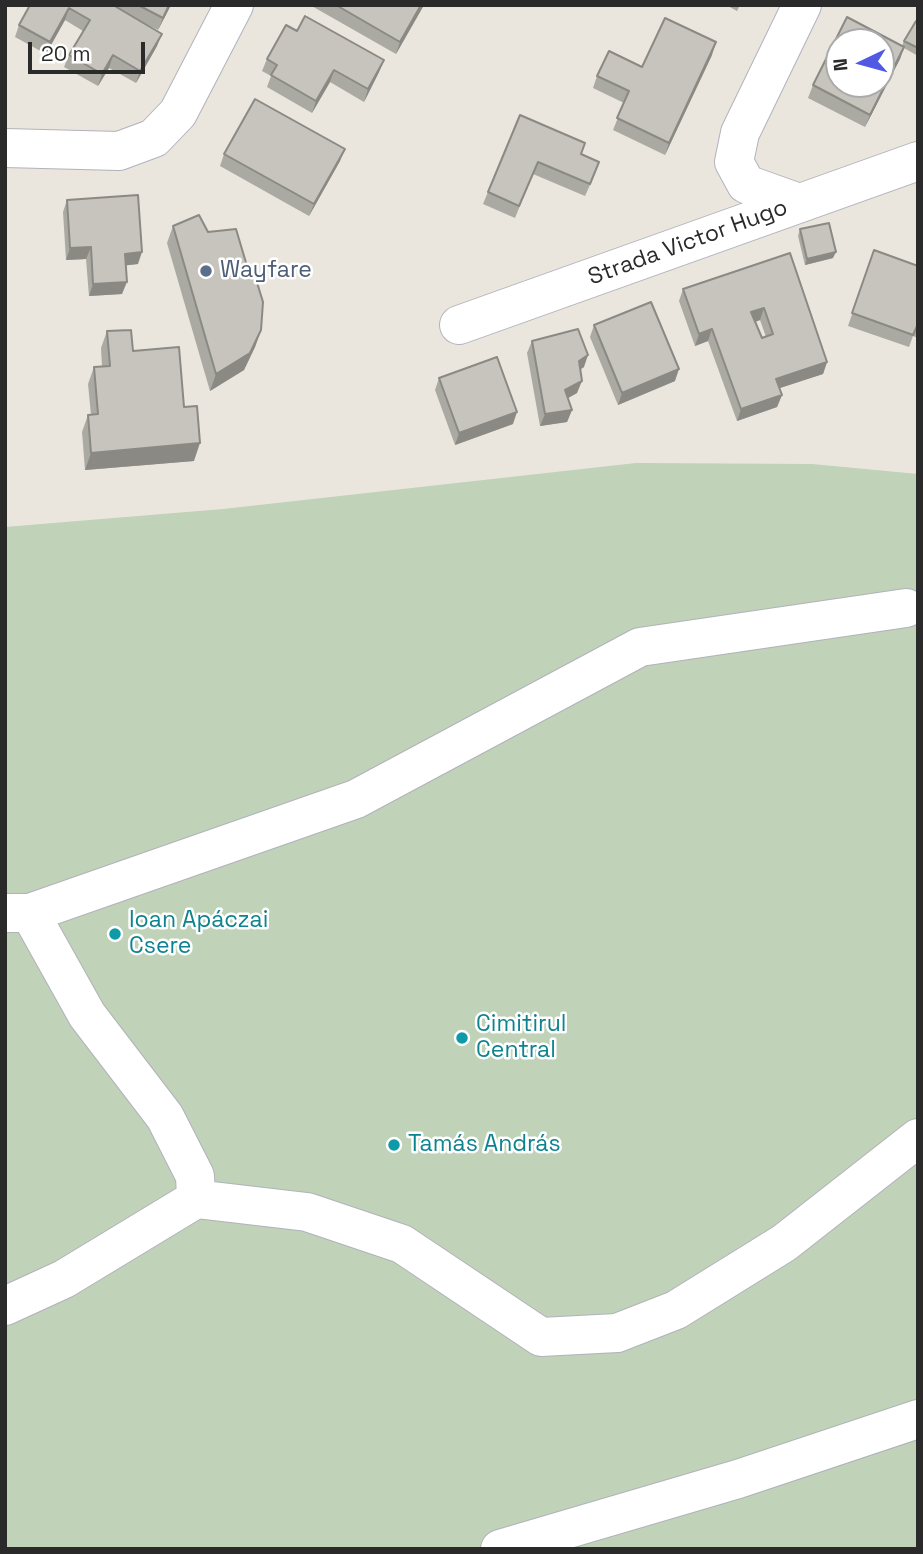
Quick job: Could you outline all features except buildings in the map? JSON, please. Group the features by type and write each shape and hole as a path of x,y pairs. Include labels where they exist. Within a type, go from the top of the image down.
{"street":[{"path":"5,148 119,151 154,138 178,113 234,5"},
{"path":"799,203 746,184 734,162 740,133 802,5"},
{"name":"Strada Victor Hugo","path":"459,325 918,161"},
{"path":"196,1199 195,1176 165,1117 87,1015 18,913 356,799 640,647 906,608"},
{"path":"5,1306 64,1279 196,1199 307,1212 402,1244 541,1337 617,1333 676,1310 783,1243 918,1138"},
{"path":"500,1549 738,1479 918,1419"}],"green space":[{"name":"Cimitirul Central","path":"636,463 812,464 918,474 918,1549 5,1549 5,527 223,509"}],"place":[{"name":"Wayfare","path":"206,271"},
{"name":"Ioan Apáczai Csere","path":"115,934"},
{"name":"Cimitirul Central","path":"462,1038"},
{"name":"Tamás András","path":"394,1145"}]}
